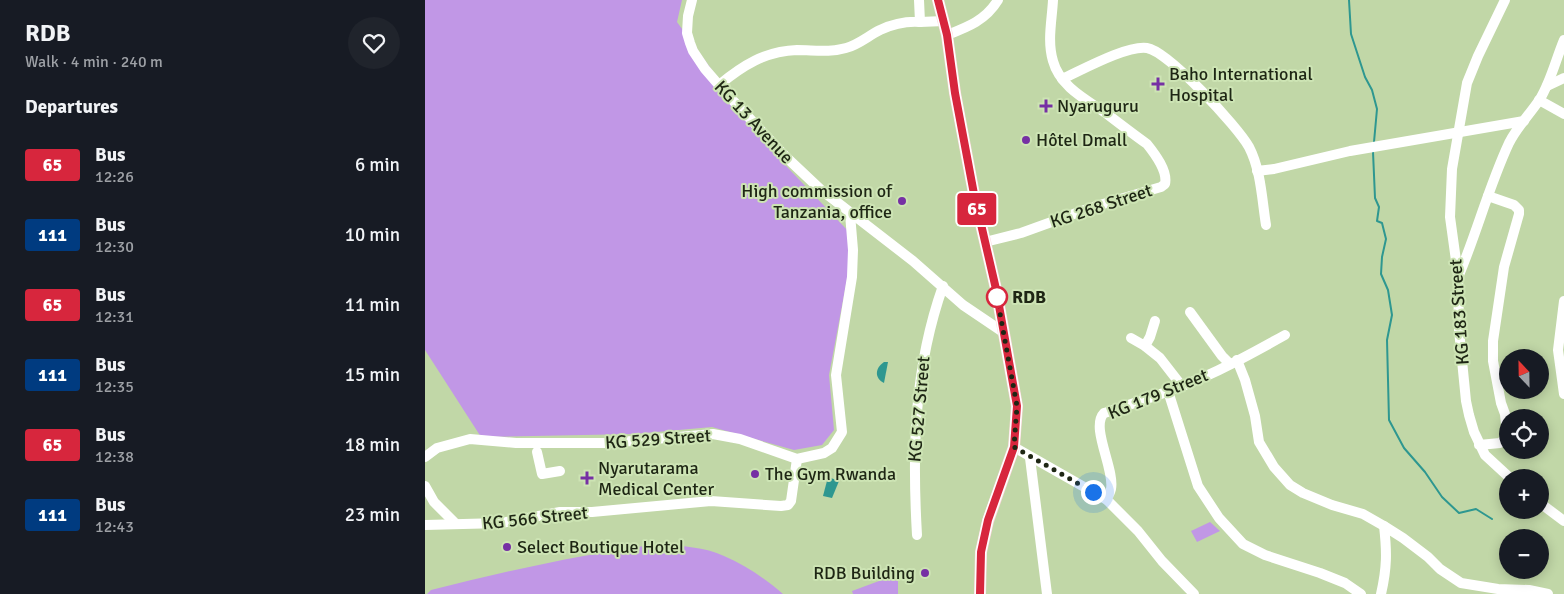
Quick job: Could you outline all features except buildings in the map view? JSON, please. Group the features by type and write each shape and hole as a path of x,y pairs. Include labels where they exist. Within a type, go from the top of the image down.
{"main road":[{"path":"938,0 947,35 955,93 974,194 996,289 1017,406 1014,447 988,520 981,552 980,594"}],"street":[{"name":"KG 13 Avenue","path":"692,0 688,16 687,33 693,52 719,85 785,156 850,214 913,261 963,305 1003,332"},
{"path":"919,0 921,22"},
{"path":"947,35 975,24 992,9 998,0"},
{"name":"KG 268 Street","path":"985,242 1021,233 1093,207 1161,187 1165,184 1164,173 1147,144 1079,95 1062,79 1053,64 1051,52 1053,0"},
{"name":"KG 183 Street","path":"1501,469 1485,454 1479,445 1466,402 1459,330 1458,276 1450,217 1450,192 1467,83 1505,0"},
{"path":"719,85 760,57 777,52 797,50 835,51 849,48 879,30 895,24 944,21"},
{"path":"1458,276 1510,142 1547,86 1564,40"},
{"path":"1062,79 1128,50 1145,48 1156,50 1175,65 1239,132 1250,148 1257,171 1266,225"},
{"path":"1547,86 1564,78"},
{"path":"1539,100 1564,114"},
{"path":"1257,171 1274,169 1351,151 1524,121"},
{"path":"1479,445 1500,443 1507,437 1505,414 1501,404 1493,361 1493,341 1504,267 1519,214 1519,210 1514,206 1489,196"},
{"path":"797,459 813,456 832,448 842,432 837,375 852,277 853,250 850,214"},
{"name":"KG 527 Street","path":"917,535 913,472 919,386 923,354 943,286"},
{"path":"1564,301 1558,350 1564,394"},
{"path":"1190,312 1222,356 1234,362 1245,380 1255,416 1259,442 1274,467 1290,485 1303,493 1333,505 1363,514 1384,526 1403,538 1439,569 1461,583 1498,589 1529,590 1548,594"},
{"path":"1145,346 1150,338 1155,321"},
{"name":"KG 179 Street","path":"1107,500 1111,490 1111,481 1100,430 1100,417 1104,413 1168,391 1234,362 1285,335"},
{"path":"1131,338 1160,358 1181,385"},
{"path":"1168,391 1198,486 1219,518 1243,544 1265,555 1320,572 1345,583 1361,594"},
{"name":"KG 529 Street","path":"425,457 437,448 470,439 516,443 609,443 720,435 740,439 797,459"},
{"path":"1014,447 1030,458 1107,500 1138,531 1162,561 1194,594"},
{"path":"537,452 542,474 560,471"},
{"path":"1030,458 1047,594"},
{"name":"KG 566 Street","path":"425,526 501,522 560,512 592,512 711,501 788,505 793,495 797,459"},
{"path":"425,486 434,502 455,524"},
{"path":"434,502 437,524"},
{"path":"1549,510 1564,521"},
{"path":"1381,594 1387,552 1384,526"}],"shaded area":[{"path":"425,0 682,0 677,22 769,148 850,233 850,263 829,375 834,430 822,445 794,450 712,427 634,434 481,437 425,350"},
{"path":"1210,522 1220,531 1197,542 1191,531"},
{"path":"660,544 693,547 717,553 747,568 783,594 427,594 431,590 516,570 573,558"},
{"path":"898,574 898,594 853,594 852,591"}],"water":[{"path":"884,362 888,362 884,383 877,376 877,370"},
{"path":"828,477 839,481 832,498 823,496"}],"waterway":[{"path":"1349,0 1351,34 1377,109 1374,142"},
{"path":"1373,152 1375,198 1379,207 1377,221 1382,223 1386,239 1381,274 1388,290 1392,315 1387,340 1389,420 1404,448 1425,472 1442,497 1459,513 1476,509 1492,519"}],"bus line":[{"name":"65","path":"938,0 947,35 955,93 974,194 996,289 1017,406 1014,447 988,520 981,552 980,594"}],"place":[{"name":"Baho International Hospital","path":"1158,84"},
{"name":"Nyaruguru","path":"1046,106"},
{"name":"Hôtel Dmall","path":"1026,140"},
{"name":"High commission of Tanzania, office","path":"902,201"},
{"name":"RDB","path":"997,297"},
{"name":"The Gym Rwanda","path":"755,474"},
{"name":"Nyarutarama Medical Center","path":"587,478"},
{"name":"Select Boutique Hotel","path":"507,547"},
{"name":"RDB Building","path":"925,573"}],"route":[{"path":"997,297 1017,406 1014,447 1044,466 1093,492"}]}
